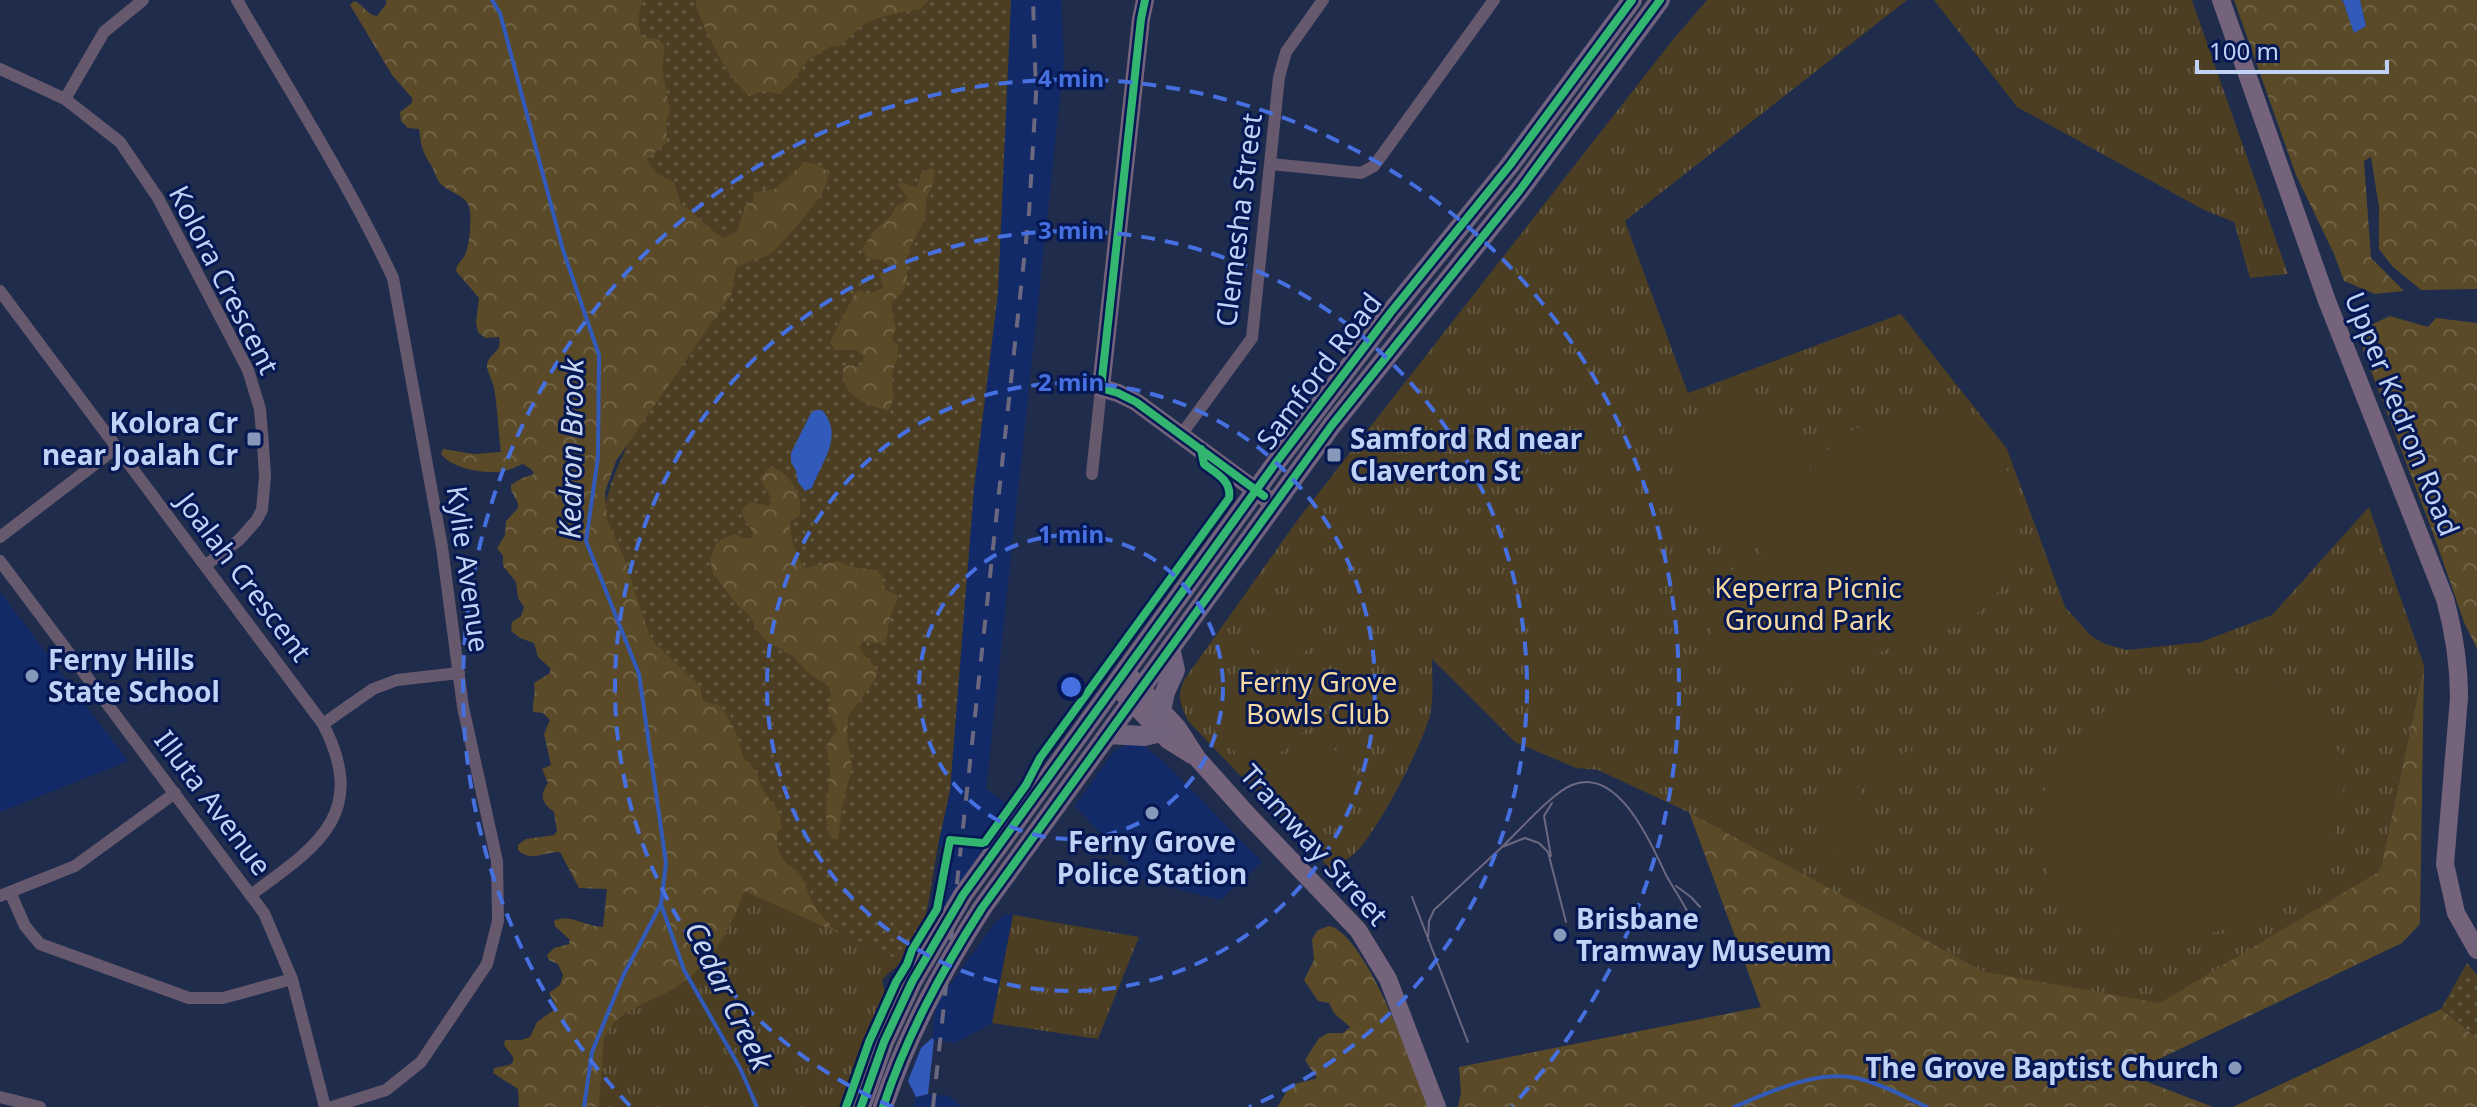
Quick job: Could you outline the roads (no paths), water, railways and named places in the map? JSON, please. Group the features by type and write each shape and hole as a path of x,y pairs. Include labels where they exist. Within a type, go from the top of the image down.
{"main road":[{"name":"Samford Road","path":"861,1107 884,1042 928,952 963,895 1256,490 1391,312 1510,165 1632,0"},
{"name":"Samford Road","path":"883,1107 916,1021 948,959 982,908 1332,425 1520,190 1660,0"},
{"path":"1161,711 1175,670 1170,648"},
{"path":"1108,734 1144,736 1161,732"}],"street":[{"path":"65,99 104,32 143,0"},
{"name":"Kylie Avenue","path":"237,0 359,211 393,278 442,547 463,707 497,861 498,921 487,964 421,1062 386,1090 332,1107"},
{"path":"1092,474 1145,0"},
{"name":"Clemesha Street","path":"1181,435 1252,338 1279,77 1286,52 1323,0"},
{"path":"1271,164 1361,173 1374,166 1494,0"},
{"name":"Upper Kedron Road","path":"2221,0 2327,301 2452,623 2459,671 2459,698 2445,864 2456,913 2477,950"},
{"name":"Kolora Crescent","path":"1,72 65,99 120,142 150,187 255,389 260,409 265,476 262,510 239,540 206,565"},
{"name":"Joalah Crescent","path":"0,291 206,565 331,739 339,768 338,807 318,843 252,894"},
{"path":"1101,388 1127,397 1274,504"},
{"path":"0,537 116,448"},
{"name":"Illuta Avenue","path":"0,561 252,894 274,933 292,979 325,1107"},
{"path":"323,724 373,689 397,680 459,673"},
{"name":"Tramway Street","path":"1120,678 1161,732 1197,758"},
{"name":"Tramway Street","path":"1136,696 1161,711 1177,727 1197,758 1294,866 1358,930 1388,979 1437,1107"},
{"path":"175,793 75,866 5,894 25,926 40,944 189,998 223,998 292,979"},
{"path":"0,1097 18,1099 40,1107"}],"waterway":[{"name":"Kedron Brook","path":"492,0 500,13 563,250 599,355 598,457 586,541 639,674 666,863 661,904 623,976 592,1052 584,1107"},
{"name":"Cedar Creek","path":"661,904 684,970 740,1068 757,1107"},
{"name":"Cedar Creek","path":"1734,1107 1798,1083 1831,1076 1872,1083 1927,1107"}],"tram line":[{"path":"1502,847 1564,789 1589,782 1604,787 1618,797 1642,827 1688,913"},
{"path":"1551,856 1544,816 1552,803"},
{"path":"1428,940 1429,921 1434,910 1502,847 1525,838 1539,843 1548,852 1566,922"},
{"path":"1676,886 1700,907"},
{"path":"1412,897 1468,1042"}],"railway":[{"path":"933,1107 1029,213 1036,94 1033,0"}],"place":[{"name":"Kolora Cr near Joalah Cr","path":"254,439"},
{"name":"Samford Rd near Claverton St","path":"1334,455"},
{"name":"Ferny Hills State School","path":"32,676"},
{"name":"Ferny Grove Police Station","path":"1152,813"},
{"name":"Brisbane Tramway Museum","path":"1560,935"},
{"name":"The Grove Baptist Church","path":"2235,1068"}],"park label":[{"name":"Keperra Picnic Ground Park","path":"1808,604"},
{"name":"Ferny Grove Bowls Club","path":"1318,698"}]}
